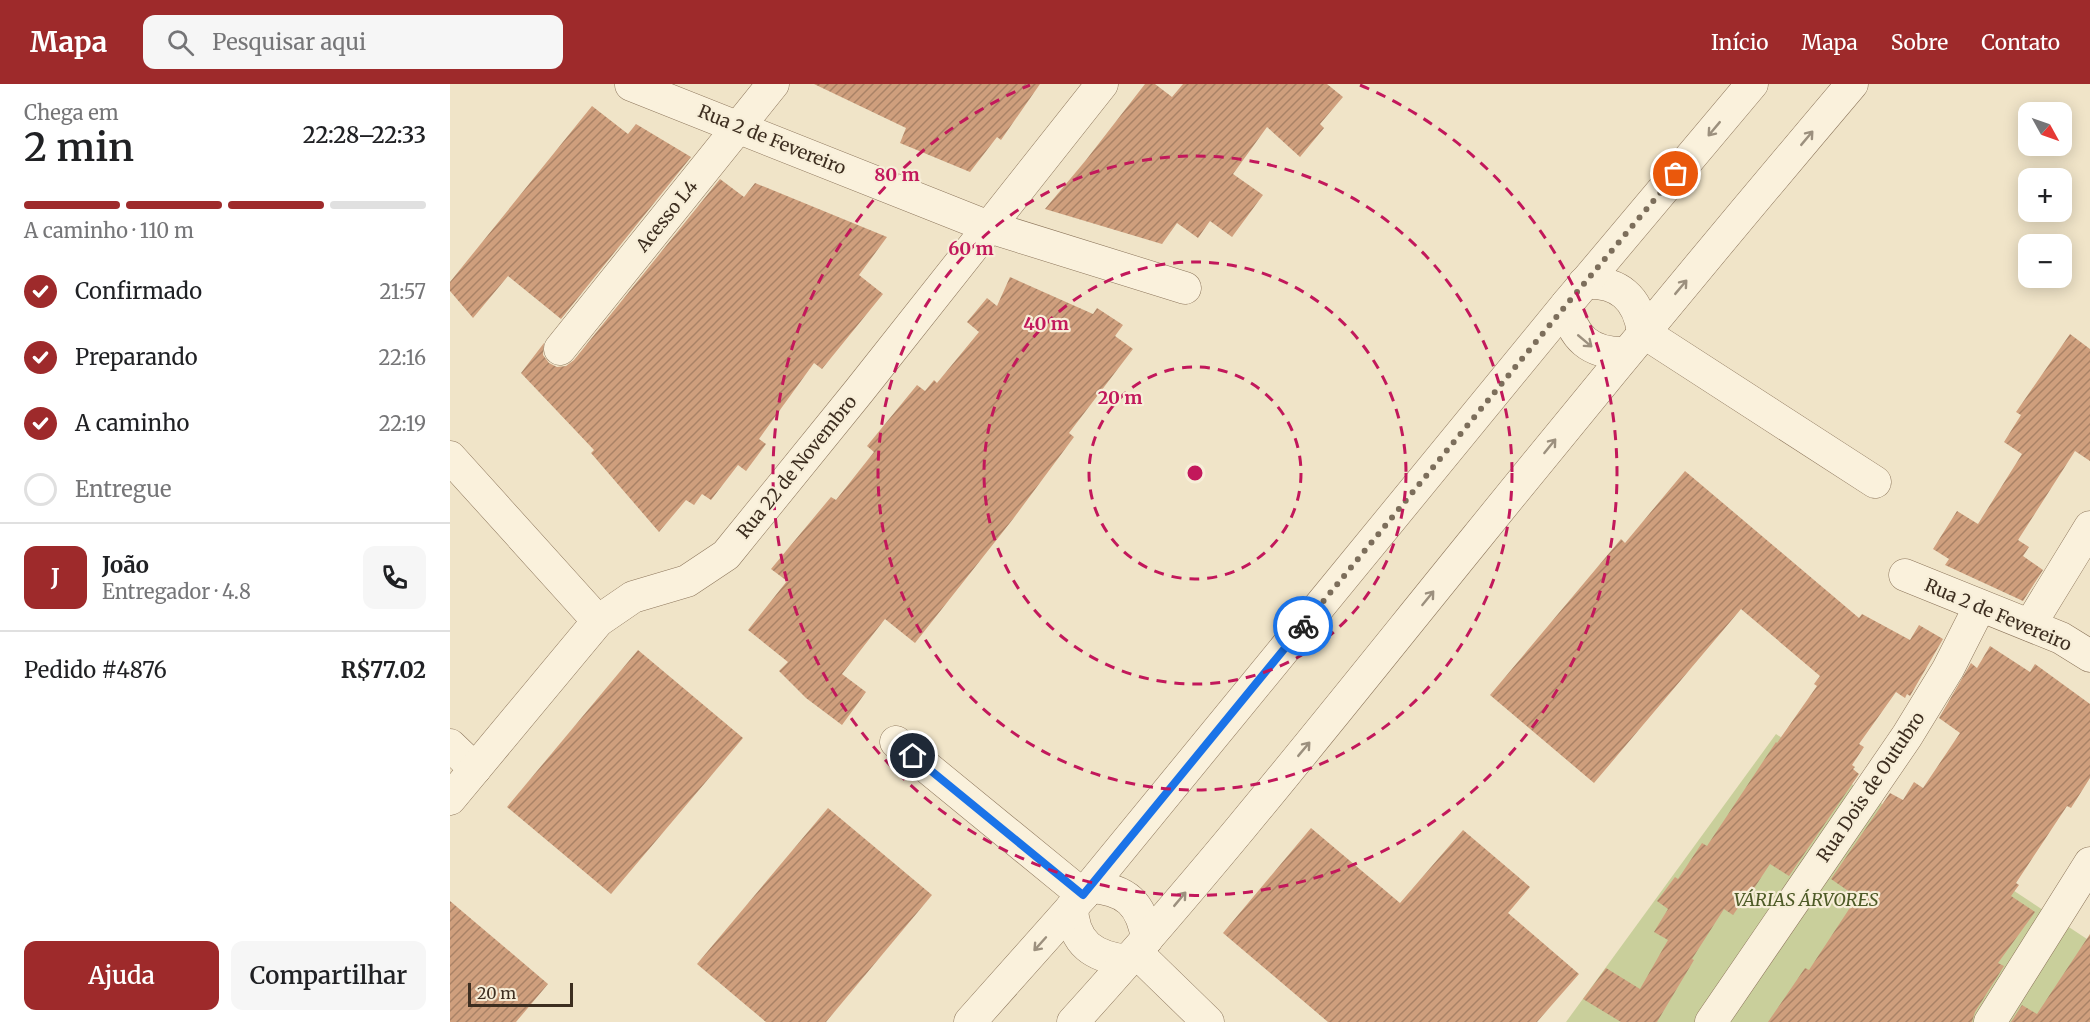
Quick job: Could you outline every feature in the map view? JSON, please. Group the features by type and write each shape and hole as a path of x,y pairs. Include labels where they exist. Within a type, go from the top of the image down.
{"street":[{"name":"Acesso L4","path":"560,349 773,84"},
{"name":"Rua 22 de Novembro","path":"450,799 598,621 633,597 687,581 726,555 1102,84"},
{"path":"970,1022 1082,896 1575,293 1752,84"},
{"path":"1073,1022 1137,951 1375,663 1634,343 1852,84"},
{"name":"Rua 2 de Fevereiro","path":"631,85 989,227 1185,288"},
{"path":"1575,293 1599,282 1613,286 1625,294 1635,304 1641,317 1634,343"},
{"path":"1575,293 1569,318 1575,331 1585,342 1597,350 1610,354 1634,343"},
{"path":"1634,343 1875,482"},
{"path":"450,457 598,621"},
{"path":"2030,624 2090,527"},
{"name":"Rua 2 de Fevereiro","path":"1905,575 2030,624 2061,638 2090,656"},
{"name":"Rua Dois de Outubro","path":"1712,1022 1907,736 1948,669 1980,606"},
{"path":"896,742 1082,896"},
{"path":"450,745 475,769"},
{"path":"1990,1022 2090,863"},
{"path":"1082,896 1105,888 1119,892 1131,901 1140,912 1145,925 1137,951"},
{"path":"1082,896 1073,922 1078,935 1088,947 1099,955 1137,951"},
{"path":"1137,951 1208,1022"}],"green space":[{"name":"VÁRIAS ÁRVORES","path":"1776,734 2090,941 2090,1022 1566,1022"}],"building":[{"path":"814,84 1040,84 1001,140 997,137 970,172 900,143 906,128"},
{"path":"1145,84 1155,84 1172,97 1183,84 1327,84 1343,97 1320,124 1324,128 1300,157 1267,127 1233,174 1263,195 1232,237 1210,221 1198,238 1177,223 1162,244 1045,209"},
{"path":"592,106 628,134 636,124 691,157 561,319 508,276 473,318 450,291 450,282"},
{"path":"720,179 744,197 755,183 887,237 859,275 883,294 822,369 814,363 759,439 766,444 746,471 738,465 711,500 702,494 694,505 686,500 659,532 591,453 594,450 521,373 544,343 543,355 549,363 557,367 566,366 574,360"},
{"path":"1010,277 1093,314 1097,308 1123,325 1115,336 1133,349 1069,433 1074,437 1013,519 915,643 885,619 842,674 866,692 842,725 806,698 779,671 788,662 748,630 787,581 771,569 831,497 836,500 874,452 867,446 917,385 925,391 934,380 937,383 979,332 967,322 987,298 997,306"},
{"path":"2070,334 2090,349 2090,461 2075,451 2018,540 2029,547 2023,556 2043,570 2023,601 1945,565 1949,559 1933,549 1957,511 1978,524 2022,454 2004,442 2021,415 2016,412"},
{"path":"1685,471 1859,618 1862,614 1910,640 1919,625 1943,639 1910,696 1907,694 1905,698 1896,692 1859,744 1864,747 1852,765 1859,774 1789,876 1770,864 1747,899 1745,898 1733,915 1724,909 1692,959 1694,960 1657,1022 1621,1022 1583,999 1606,968 1640,989 1668,940 1654,932 1668,909 1657,901 1675,877 1678,879 1702,843 1707,846 1776,742 1817,686 1814,684 1820,676 1741,609 1594,783 1490,695 1621,539 1625,543"},
{"path":"1990,646 2030,672 2035,664 2090,704 2090,778 2071,808 2067,806 2016,883 2019,885 2011,896 2035,912 1998,963 2004,966 1975,1012 1972,1022 1768,1022 1805,968 1809,970 1857,897 1831,879 1890,793 1903,800 1914,782 1923,788 1960,733 1939,718 1971,663 1977,668"},
{"path":"638,650 743,738 611,894 507,807"},
{"path":"828,808 932,895 826,1022 766,1022 697,964"},
{"path":"1311,828 1400,903 1463,830 1530,887 1508,913 1579,974 1537,1022 1328,1022 1223,933"},
{"path":"450,901 548,984 516,1022 450,1022"},
{"path":"2090,934 2090,1022 2011,1022 2022,1005 2037,1014"}],"way so far":[{"path":"1303,626 1676,174"}],"route":[{"path":"913,756 1083,895 1303,626"}]}
